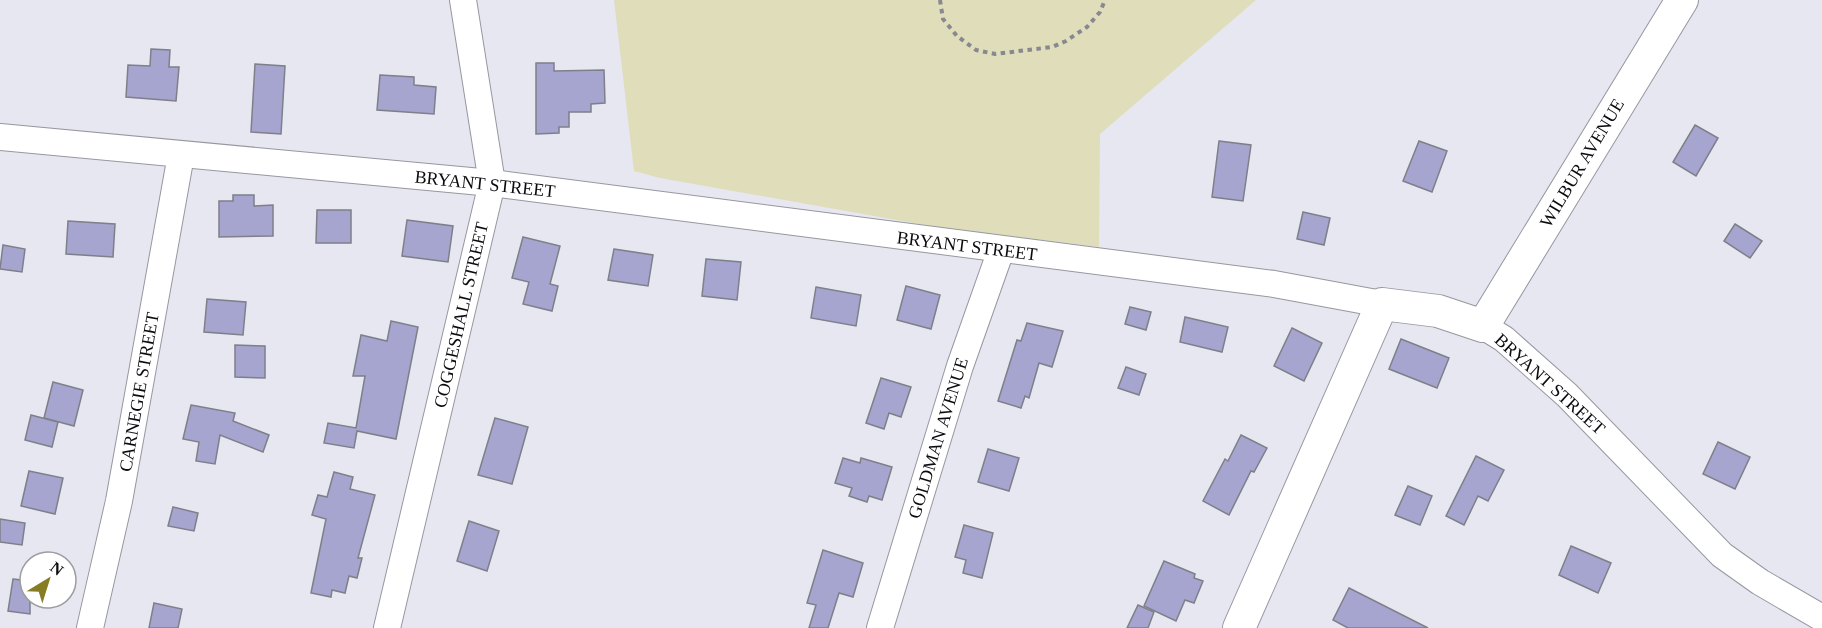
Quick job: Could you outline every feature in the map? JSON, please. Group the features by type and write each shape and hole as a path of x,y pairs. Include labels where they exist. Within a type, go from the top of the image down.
{"street":[{"name":"COGGESHALL STREET","path":"387,628 492,183 463,0"},
{"name":"WILBUR AVENUE","path":"1483,326 1682,0"},
{"name":"BRYANT STREET","path":"0,137 492,183 1274,284 1382,304 1438,311 1483,326 1504,339 1567,395 1722,555 1760,582 1822,618"},
{"name":"CARNEGIE STREET","path":"90,628 119,501 181,155"},
{"name":"GOLDMAN AVENUE","path":"880,628 960,366 1001,250"},
{"path":"1239,628 1382,304"}],"path":[{"path":"940,0 943,19 957,36 976,50 995,54 1052,47 1066,41 1087,27 1100,12 1105,0"}],"shaded area":[{"path":"614,0 1256,0 1100,134 1099,247 936,227 660,178 634,171"}],"building":[{"path":"151,49 170,50 169,67 179,67 176,101 126,97 128,65 150,66"},
{"path":"536,63 554,63 554,71 604,70 605,103 591,104 591,112 569,112 569,127 559,127 559,133 536,134"},
{"path":"255,64 285,66 281,134 251,132"},
{"path":"380,75 414,77 414,85 436,87 434,114 377,110"},
{"path":"1695,125 1718,138 1696,176 1673,162"},
{"path":"1219,141 1251,145 1243,201 1212,197"},
{"path":"1419,141 1447,151 1432,192 1403,181"},
{"path":"233,195 254,195 254,206 273,205 273,236 219,237 219,201 233,201"},
{"path":"317,210 351,210 351,243 316,243"},
{"path":"1303,212 1330,218 1324,245 1297,239"},
{"path":"407,220 453,226 448,262 402,256"},
{"path":"68,221 115,224 113,257 66,254"},
{"path":"1735,224 1762,241 1750,258 1724,241"},
{"path":"523,237 560,246 550,284 558,286 552,311 523,304 529,282 512,278"},
{"path":"3,245 25,249 22,272 0,269"},
{"path":"614,249 653,255 648,286 608,280"},
{"path":"706,259 741,262 737,300 702,296"},
{"path":"906,286 940,295 931,329 897,320"},
{"path":"816,287 861,295 856,326 811,318"},
{"path":"207,299 246,302 243,335 204,332"},
{"path":"1130,307 1151,312 1146,330 1125,324"},
{"path":"1185,317 1228,327 1222,352 1180,342"},
{"path":"391,321 418,327 396,439 357,431 354,448 324,443 328,423 356,428 365,376 353,376 361,335 387,341"},
{"path":"1027,323 1063,331 1052,367 1039,363 1029,398 1025,396 1021,408 998,401 1017,340 1021,341"},
{"path":"1292,328 1322,343 1304,381 1274,366"},
{"path":"1401,339 1449,358 1437,388 1389,369"},
{"path":"235,345 265,346 265,378 235,377"},
{"path":"1126,367 1146,374 1139,395 1118,388"},
{"path":"881,378 911,387 901,417 889,413 884,429 866,423"},
{"path":"53,382 83,390 74,426 44,418"},
{"path":"191,405 235,413 233,421 269,435 263,452 220,435 215,464 196,461 199,442 183,439"},
{"path":"31,415 58,422 52,447 25,440"},
{"path":"495,418 528,427 512,484 478,475"},
{"path":"1241,435 1267,448 1254,472 1251,471 1229,515 1203,501 1225,459 1228,461"},
{"path":"1718,442 1750,457 1735,489 1703,474"},
{"path":"988,449 1019,458 1009,491 978,482"},
{"path":"1476,456 1504,470 1488,501 1478,496 1464,525 1446,516"},
{"path":"843,458 860,463 861,458 892,467 882,500 869,496 867,502 849,496 852,488 835,483"},
{"path":"29,471 63,478 55,514 21,506"},
{"path":"334,472 353,477 350,489 375,495 358,558 362,558 357,578 349,576 345,593 332,590 331,597 311,593 326,519 312,515 318,495 327,497"},
{"path":"1408,486 1432,496 1420,525 1395,515"},
{"path":"173,507 198,513 194,531 168,526"},
{"path":"0,519 25,523 22,545 0,542"},
{"path":"469,521 499,531 487,571 457,561"},
{"path":"964,525 993,533 982,578 963,573 966,560 955,557"},
{"path":"1571,546 1611,563 1598,593 1559,575"},
{"path":"823,550 863,563 853,597 839,593 828,628 809,628 816,605 807,603"},
{"path":"1164,561 1195,574 1194,578 1203,581 1194,603 1185,600 1176,621 1144,606"},
{"path":"13,579 18,580 18,610 30,610 30,614 8,611"},
{"path":"1349,588 1428,628 1348,628 1333,620"},
{"path":"154,603 182,609 178,628 149,628"},
{"path":"1138,605 1154,612 1148,628 1127,628"}]}
